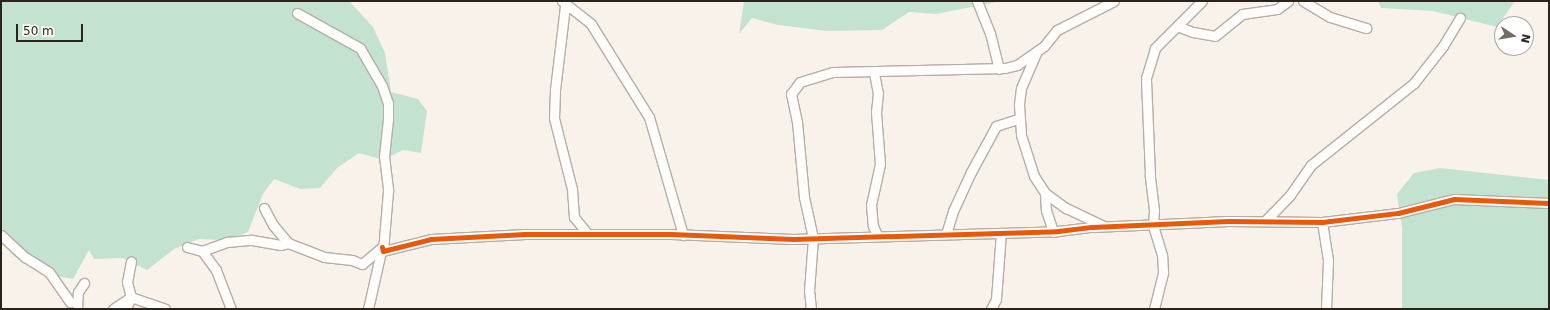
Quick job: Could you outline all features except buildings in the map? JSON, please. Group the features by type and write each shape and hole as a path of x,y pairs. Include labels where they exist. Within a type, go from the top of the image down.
{"street":[{"path":"977,1 990,33 999,69"},
{"path":"811,309 810,291 813,238 804,197 797,122 791,94 800,82 833,72 874,73 999,69 1017,65 1037,51 1057,30 1114,1"},
{"path":"1154,309 1163,272 1159,240 1153,225 1154,210 1150,176 1146,78 1155,48 1202,1"},
{"path":"1177,26 1193,32 1215,36 1242,14 1277,9 1288,1"},
{"path":"1303,1 1330,17 1366,28"},
{"path":"563,3 554,118 572,188 574,217 588,234"},
{"path":"563,3 591,24 649,117 684,235"},
{"path":"296,14 360,48 382,86 388,103 388,119 384,156 388,191 383,249 368,309"},
{"path":"1266,220 1290,195 1310,165 1414,84 1443,46 1460,18"},
{"path":"1037,51 1021,88 1020,118 1021,135 1034,176 1046,193 1066,208 1105,226"},
{"path":"874,73 878,93 876,112 880,164 870,205 873,226 877,235"},
{"path":"946,234 953,211 971,172 996,126 1020,118"},
{"path":"1046,193 1046,210 1053,232"},
{"path":"264,208 273,226 288,243 324,257 352,260 362,264 383,249 431,239 588,234 813,238 877,235 1053,232 1105,226 1266,220 1322,222 1398,214 1454,199 1549,203"},
{"path":"1322,222 1328,261 1326,309"},
{"path":"990,309 996,299 1001,233"},
{"path":"1,235 25,257 49,272 70,302"},
{"path":"188,247 202,251 227,242 252,240 281,245 288,243"},
{"path":"202,251 216,270 231,309"},
{"path":"126,309 131,297 127,282 131,261"},
{"path":"77,309 78,292 84,283"},
{"path":"113,309 131,297"},
{"path":"131,297 165,309"}],"green space":[{"path":"1,1 349,1 373,27 385,53 391,92 418,99 427,111 421,153 403,150 383,160 359,153 337,168 320,188 300,189 274,179 263,194 248,232 226,240 199,239 174,249 147,270 123,258 94,259 89,250 73,279 46,274 15,257 1,242"},
{"path":"744,1 1002,1 936,14 909,12 882,30 827,31 778,25 752,18 739,34"},
{"path":"1378,1 1515,1 1505,16 1494,16 1494,26 1433,11 1381,8"},
{"path":"1440,168 1549,180 1549,309 1402,309 1402,228 1397,194 1414,173"}],"cycle path":[{"path":"382,247 383,251 431,239 525,234 671,234 793,239 1058,231 1092,227 1228,221 1322,222 1398,213 1454,199 1549,203"}]}
